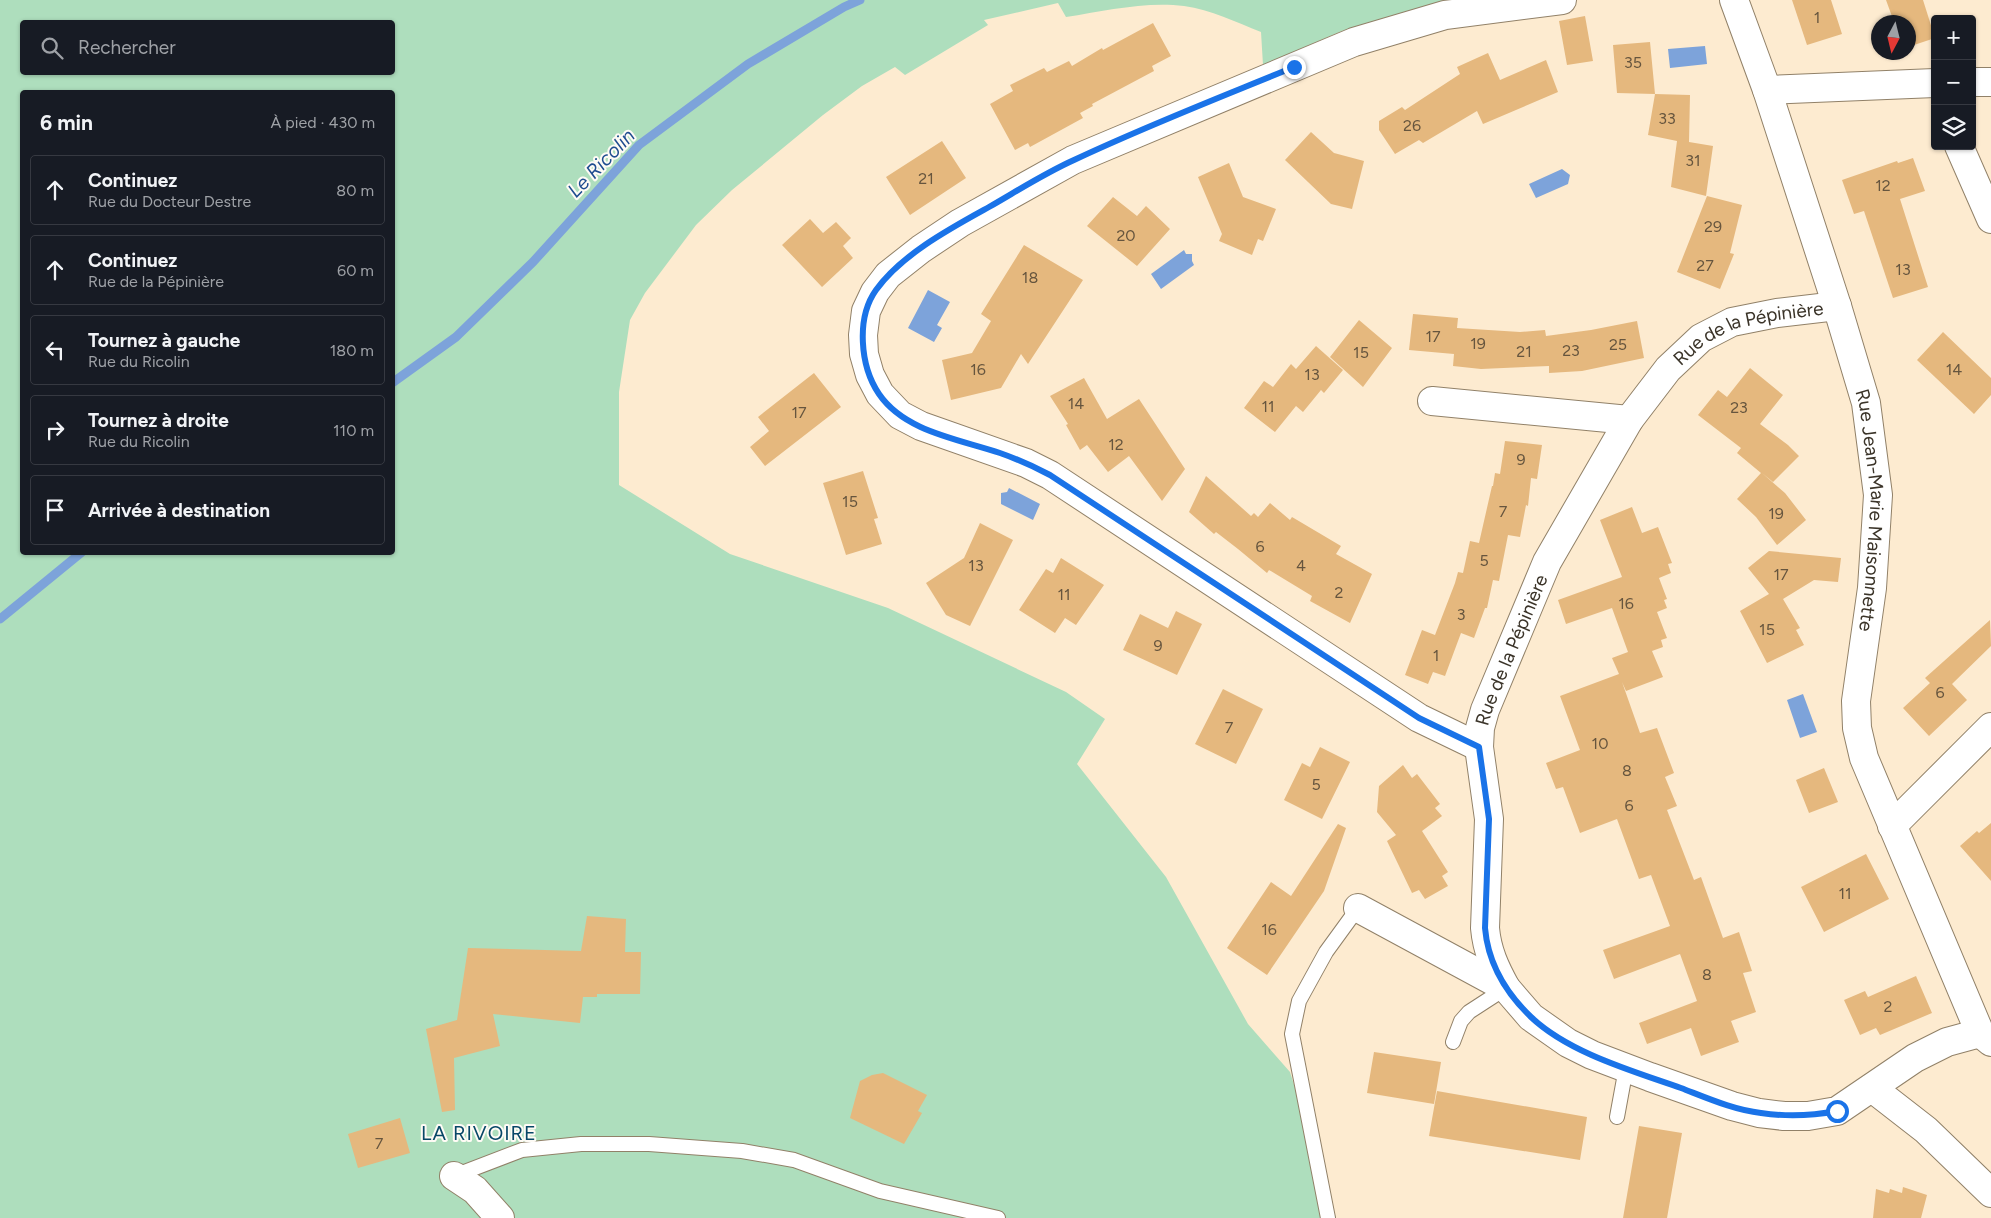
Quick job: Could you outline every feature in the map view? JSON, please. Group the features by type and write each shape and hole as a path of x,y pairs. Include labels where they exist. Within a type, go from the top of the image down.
{"street":[{"path":"1479,747 1419,718 1050,475 1026,463 921,426 900,415 880,394 870,375 864,354 863,335 866,311 875,292 888,275 921,249 960,223 1073,160 1354,42 1445,15 1562,0"},
{"name":"Rue Jean-Marie Maisonnette","path":"1734,0 1767,90 1837,306 1866,403 1878,495 1872,588 1856,701 1857,728 1864,758 1892,826 1986,1037"},
{"path":"1976,82 1991,82"},
{"path":"1767,90 1931,86"},
{"path":"1961,150 1991,219"},
{"name":"Rue de la Pépinière","path":"1506,988 1492,961 1486,944 1489,819 1479,747 1480,728 1485,710 1547,562 1629,420 1668,369 1701,338 1732,322 1777,313 1837,306"},
{"path":"1432,401 1629,420"},
{"path":"1892,826 1991,727"},
{"path":"1358,908 1506,988 1531,1017 1546,1030 1592,1055 1732,1106 1758,1113 1808,1116 1837,1111 1915,1058 1947,1042 1986,1037"},
{"path":"1872,1088 1926,1130 1991,1193"},
{"path":"454,1176 475,1190 500,1218"}],"lane":[{"path":"1328,1218 1292,1034 1299,1001 1326,952 1358,908"},
{"path":"1453,1042 1461,1021 1469,1012 1506,988"},
{"path":"1617,1117 1626,1068"},
{"path":"454,1176 522,1150 582,1144 649,1144 723,1150 794,1160 880,1191 998,1218"}],"green space":[{"path":"0,0 1445,0 1342,31 1263,65 1261,32 1214,13 1184,6 1140,6 1066,17 1058,3 984,20 988,25 905,75 895,67 862,86 823,115 732,190 696,225 645,293 630,320 619,392 619,485 730,554 888,608 1066,692 1105,719 1077,764 1166,877 1248,1024 1290,1072 1336,1218 0,1218"}],"water":[{"path":"1705,46 1707,64 1670,68 1668,49"},
{"path":"1562,169 1570,175 1568,184 1536,198 1529,184"},
{"path":"1184,250 1186,254 1192,254 1194,265 1161,289 1151,274"},
{"path":"928,290 950,302 937,325 942,328 934,342 908,328"},
{"path":"1009,488 1040,504 1033,520 1001,504 1001,493 1007,492"},
{"path":"1803,694 1817,732 1800,738 1787,700"}],"building":[{"path":"1792,0 1831,0 1842,34 1807,45"},
{"path":"1886,0 1923,0 1931,25 1931,39 1916,44 1916,15 1891,15"},
{"path":"1585,16 1593,61 1567,65 1559,21"},
{"path":"1153,23 1171,56 1152,66 1154,71 1092,104 1093,106 1080,113 1083,118 1030,147 1028,143 1015,150 990,104 1013,91 1010,85 1044,68 1047,72 1069,61 1072,66 1102,48 1103,50"},
{"path":"1650,42 1655,94 1617,93 1613,45"},
{"path":"1488,53 1500,80 1546,60 1558,92 1483,124 1477,111 1423,143 1419,140 1395,154 1379,130 1379,121 1402,107 1405,110 1460,74 1457,67"},
{"path":"1655,94 1690,95 1689,142 1713,146 1706,196 1671,187 1677,141 1648,135"},
{"path":"1311,132 1334,153 1364,161 1352,209 1331,204 1285,160"},
{"path":"942,141 966,178 910,215 886,177"},
{"path":"1913,158 1925,191 1900,199 1928,287 1893,298 1864,211 1854,214 1842,180 1897,161 1898,163"},
{"path":"1229,163 1243,197 1276,209 1263,241 1258,239 1252,255 1219,241 1222,234 1198,177"},
{"path":"1707,196 1742,205 1730,253 1734,254 1720,289 1677,272"},
{"path":"1113,197 1137,216 1146,206 1170,229 1137,266 1087,226"},
{"path":"810,219 823,233 836,222 851,238 843,246 853,258 822,287 782,245"},
{"path":"1024,245 1083,280 1028,364 1021,354 1001,388 951,400 942,360 972,353 991,321 981,314"},
{"path":"1413,314 1458,318 1457,328 1520,332 1545,330 1546,336 1637,321 1644,358 1582,371 1549,373 1549,366 1481,369 1453,366 1454,354 1409,350"},
{"path":"1359,320 1392,348 1363,387 1330,357"},
{"path":"1943,332 1991,378 1991,395 1974,414 1917,360"},
{"path":"1316,346 1343,370 1324,393 1321,390 1303,412 1296,406 1275,432 1244,408 1264,381 1273,387 1291,364 1296,369"},
{"path":"1750,368 1783,395 1760,424 1788,445 1799,456 1773,482 1762,473 1785,493 1806,520 1777,545 1756,517 1737,499 1761,473 1737,453 1741,448 1698,415 1718,390 1727,397"},
{"path":"814,373 841,407 765,466 750,447 769,431 758,417"},
{"path":"1084,378 1107,419 1139,399 1185,469 1162,501 1129,456 1108,472 1087,445 1080,450 1066,425 1068,424 1050,396"},
{"path":"1505,441 1542,445 1537,479 1531,478 1528,506 1526,505 1520,537 1508,535 1499,581 1493,580 1487,608 1485,608 1474,638 1461,633 1445,676 1433,672 1428,684 1405,675 1422,630 1435,635 1458,572 1463,573 1470,541 1479,543 1495,473 1500,474"},
{"path":"863,471 878,518 874,519 882,544 846,555 823,483"},
{"path":"1206,476 1251,516 1254,513 1258,517 1270,503 1290,520 1292,517 1341,546 1336,554 1372,574 1350,623 1310,601 1312,596 1269,570 1267,573 1216,532 1214,534 1189,512"},
{"path":"1632,507 1642,533 1658,527 1672,563 1668,564 1671,573 1659,578 1667,599 1664,600 1667,608 1657,612 1667,638 1661,640 1663,647 1652,651 1663,677 1626,691 1622,682 1640,733 1657,728 1674,773 1665,777 1677,806 1667,810 1694,880 1701,877 1723,938 1739,932 1752,971 1743,973 1756,1012 1731,1021 1739,1042 1701,1056 1691,1028 1647,1044 1639,1023 1697,1001 1680,954 1614,979 1603,950 1670,926 1651,875 1639,879 1617,819 1580,833 1563,787 1556,789 1546,763 1580,750 1560,696 1619,674 1612,658 1628,652 1612,608 1566,624 1558,600 1622,577 1600,520"},
{"path":"980,523 1013,540 970,626 946,615 926,583 964,558"},
{"path":"1769,551 1841,558 1838,582 1814,580 1783,599 1800,628 1796,630 1804,645 1767,663 1740,611 1769,594 1748,568"},
{"path":"1061,558 1104,585 1076,625 1065,618 1055,633 1019,610 1046,569 1053,573"},
{"path":"1176,611 1202,624 1177,675 1123,650 1140,614 1168,628"},
{"path":"1990,620 1991,646 1952,684 1967,700 1929,736 1903,708 1930,683 1925,678"},
{"path":"1223,689 1263,709 1236,764 1195,744"},
{"path":"1320,747 1350,762 1322,819 1284,800 1302,763 1310,767"},
{"path":"1403,765 1412,778 1417,774 1440,804 1435,808 1442,816 1422,831 1448,872 1442,876 1448,886 1425,899 1419,890 1412,893 1387,841 1396,835 1377,812 1379,786"},
{"path":"1824,768 1838,802 1809,813 1796,780"},
{"path":"1991,823 1991,881 1960,846 1977,831 1979,833"},
{"path":"1338,824 1346,828 1324,891 1267,975 1227,948 1271,882 1291,896"},
{"path":"1866,854 1889,899 1824,932 1801,887"},
{"path":"587,916 626,919 625,952 641,952 640,994 597,994 597,997 583,997 580,1023 493,1014 500,1046 454,1058 455,1110 442,1112 426,1029 457,1020 468,948 581,951"},
{"path":"1916,976 1932,1013 1880,1035 1876,1028 1860,1035 1844,1000 1865,991 1868,997"},
{"path":"1374,1052 1441,1062 1434,1104 1367,1093"},
{"path":"883,1073 927,1095 918,1111 922,1113 904,1144 850,1118 860,1081 872,1075"},
{"path":"1437,1091 1587,1117 1580,1160 1429,1136"},
{"path":"400,1118 410,1153 358,1168 348,1134"},
{"path":"1639,1126 1682,1133 1667,1218 1623,1218"},
{"path":"1903,1187 1927,1195 1921,1218 1873,1218 1876,1189 1889,1193 1890,1189 1902,1193"}],"waterway":[{"name":"Le Ricolin","path":"395,381 456,337 533,262 639,145 748,64 844,7 860,0"},
{"name":"Le Ricolin","path":"0,619 78,555"}],"district":[{"name":"LA RIVOIRE","path":"479,1133"}],"route":[{"path":"1294,67 1073,160 960,223 921,249 888,275 875,292 866,311 863,335 864,354 870,375 880,394 900,415 921,426 1026,463 1050,475 1419,718 1479,747 1489,819 1486,944 1492,961 1506,988 1531,1017 1546,1030 1592,1055 1732,1106 1758,1113 1784,1116 1808,1116 1837,1111"}]}
